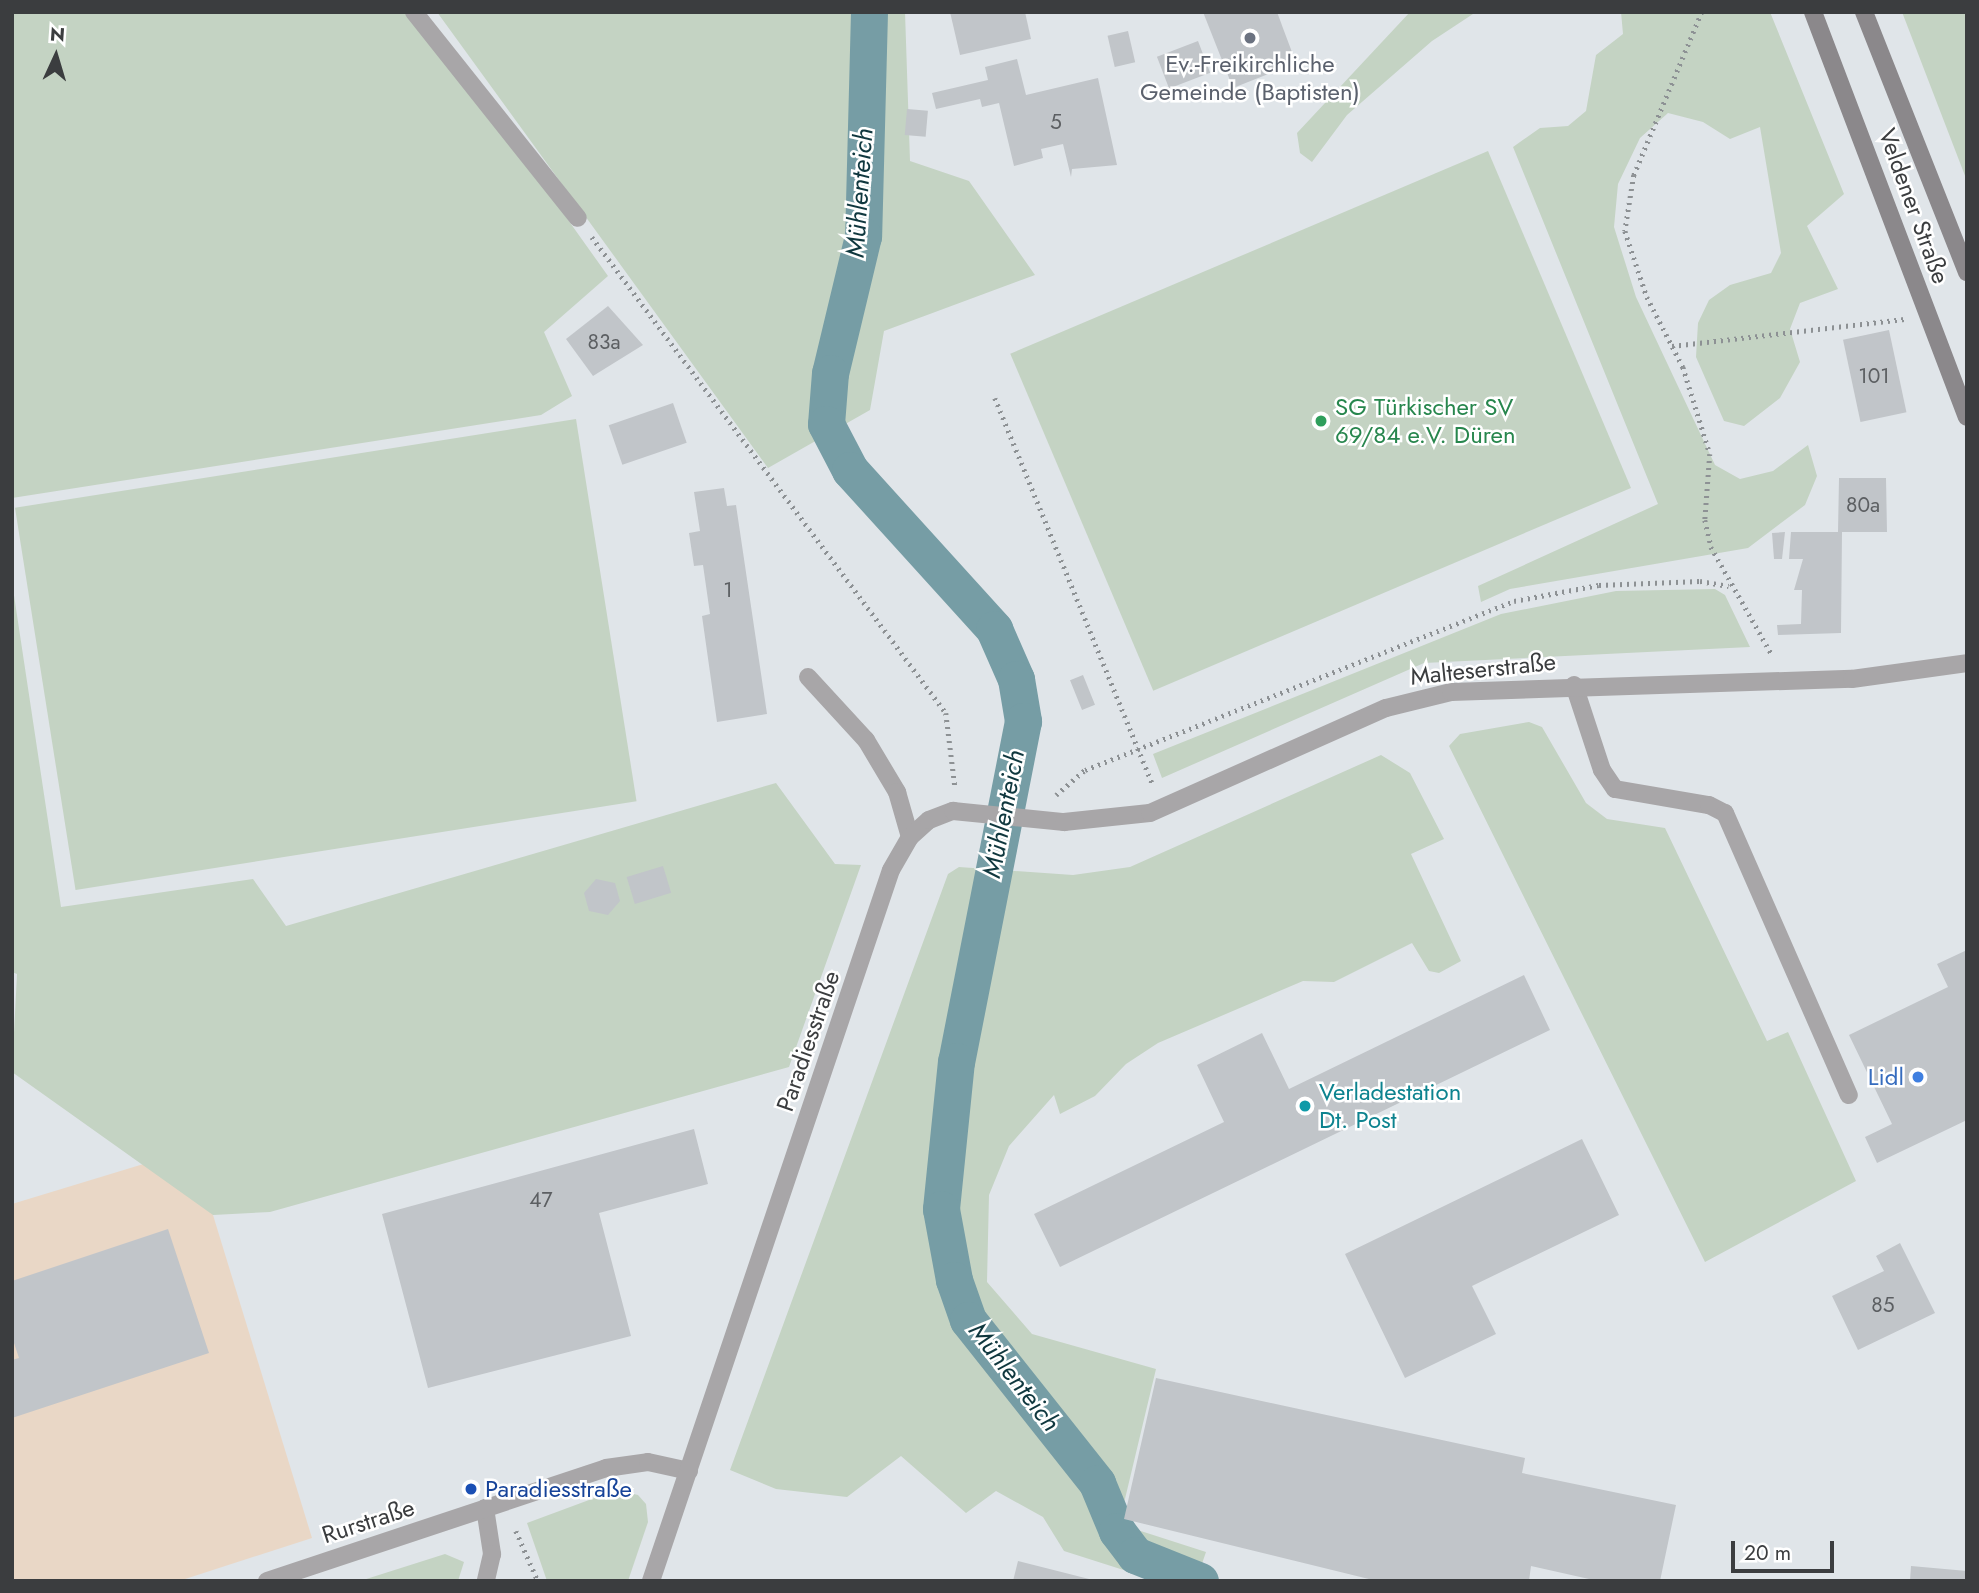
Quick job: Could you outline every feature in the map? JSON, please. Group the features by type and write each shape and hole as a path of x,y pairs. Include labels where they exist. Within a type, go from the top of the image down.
{"street":[{"path":"414,12 578,218"},
{"name":"Veldener Straße","path":"1813,12 1967,417"},
{"name":"Veldener Straße","path":"1864,12 1967,272"},
{"name":"Malteserstraße","path":"909,837 929,820 953,811 1045,820 1099,820 1163,808 1409,699 1574,685 1789,682 1967,663"},
{"path":"808,677 866,740 897,792 909,837"},
{"path":"1574,685 1602,770 1615,789 1709,804 1725,813 1849,1095"},
{"name":"Paradiesstraße","path":"651,1581 891,870 909,837"},
{"name":"Rurstraße","path":"267,1581 606,1468 648,1462 689,1471"},
{"path":"485,1508 492,1554 486,1581"}],"path":[{"path":"1702,12 1634,175 1625,231 1647,297 1672,346 1710,454 1705,520 1729,586 1789,682"},
{"path":"578,218 946,713 954,751 953,811"},
{"path":"1672,346 1929,316"},
{"path":"995,398 1163,808"},
{"path":"1045,820 1056,795 1085,770 1514,601 1599,585 1700,581 1729,586"}],"shaded area":[{"path":"183,1152 213,1215 312,1538 179,1581 12,1581 12,1204"}],"green space":[{"path":"12,12 420,12 608,276 544,332 572,396 541,415 12,498"},
{"path":"437,12 905,12 910,161 969,181 1035,275 884,331 870,410 768,468"},
{"path":"1410,12 1476,12 1432,41 1347,115 1312,162 1300,153 1297,133"},
{"path":"1621,12 1770,12 1844,194 1807,226 1838,289 1800,303 1790,329 1800,362 1780,398 1744,426 1724,421 1696,357 1698,323 1709,300 1730,285 1771,273 1781,253 1760,127 1730,139 1703,122 1668,113 1640,138 1618,184 1614,227 1636,297 1715,465 1740,479 1773,471 1808,445 1817,476 1805,505 1748,548 1510,589 1481,602 1478,586 1658,504 1513,147 1540,128 1568,126 1586,111 1596,55 1623,34"},
{"path":"1902,12 1967,12 1967,181"},
{"name":"SG Türkischer SV 69/84 e.V. Düren","path":"1488,151 1631,488 1153,691 1010,354"},
{"path":"576,419 637,801 76,890 15,508"},
{"path":"12,582 61,907 253,879 286,926 776,783 835,864 861,865 789,1067 270,1212 213,1215 12,1072 17,974 12,972"},
{"path":"1715,589 1725,595 1750,647 1424,663 1162,778 1153,754 1501,614 1616,591"},
{"path":"1529,722 1542,727 1586,803 1607,819 1665,828 1767,1041 1788,1032 1856,1181 1705,1262 1449,746 1460,734"},
{"path":"1381,755 1410,773 1444,839 1411,854 1461,961 1439,973 1429,971 1412,943 1334,982 1303,981 1158,1043 1126,1064 1095,1096 1060,1114 1054,1095 1009,1146 989,1195 987,1282 1032,1334 1156,1369 1119,1524 1206,1552 1196,1581 1158,1581 1064,1551 1043,1517 996,1491 966,1513 901,1456 847,1497 776,1489 730,1470 948,874 959,867 1073,875 1130,867"},
{"path":"616,1490 638,1495 646,1504 648,1522 628,1581 547,1581 527,1523"},
{"path":"445,1554 464,1562 458,1581 360,1581"}],"building":[{"path":"950,12 1025,12 1031,39 960,55"},
{"name":"Ev.-Freikirchliche Gemeinde (Baptisten)","path":"1203,12 1277,12 1296,63 1233,88"},
{"path":"1128,31 1135,62 1115,67 1108,36"},
{"path":"1198,41 1210,73 1169,89 1157,57"},
{"path":"1017,59 1026,95 1098,78 1117,165 1072,169 1071,177 1063,144 1041,149 1043,158 1014,166 999,103 982,107 980,99 936,109 932,93 988,80 985,67"},
{"path":"907,109 928,111 926,137 905,135"},
{"path":"608,306 643,345 593,376 566,339"},
{"path":"1889,330 1906,412 1860,422 1843,340"},
{"path":"673,403 687,443 622,465 609,425"},
{"path":"1839,478 1886,478 1887,532 1842,532 1841,633 1778,635 1777,625 1801,624 1802,590 1794,590 1803,559 1789,559 1791,532 1838,532"},
{"path":"724,488 727,506 736,505 767,714 717,722 702,616 710,614 703,565 694,566 689,533 700,531 694,492"},
{"path":"1785,532 1782,559 1774,559 1772,533"},
{"path":"1083,675 1095,705 1082,710 1070,680"},
{"path":"663,866 671,893 635,904 627,877"},
{"path":"596,879 615,883 620,901 608,915 589,911 584,893"},
{"name":"Lidl","path":"1967,950 1967,1120 1877,1163 1865,1137 1892,1124 1849,1035 1948,987 1937,964"},
{"name":"Verladestation Dt. Post","path":"1524,975 1550,1030 1060,1267 1034,1214 1224,1122 1197,1065 1262,1033 1289,1089"},
{"path":"694,1129 708,1184 599,1213 631,1336 428,1388 382,1214"},
{"path":"1582,1139 1619,1215 1472,1286 1496,1334 1405,1378 1345,1254"},
{"path":"168,1229 209,1353 12,1418 12,1360 19,1358 12,1337 12,1281"},
{"path":"1900,1243 1935,1313 1858,1350 1832,1296 1884,1271 1876,1256"},
{"path":"1156,1378 1525,1458 1522,1473 1676,1505 1660,1581 1598,1581 1531,1566 1529,1581 1377,1581 1124,1519"},
{"path":"1018,1561 1093,1580 1093,1581 1013,1581"},
{"path":"1911,1566 1967,1571 1967,1581 1910,1581"}],"waterway":[{"name":"Mühlenteich","path":"869,12 863,236 830,373 826,424 850,470 994,629 1016,679 1023,721 956,1061 941,1209 954,1280 968,1320 1097,1483 1117,1531 1135,1555 1200,1581"}],"place":[{"name":"Ev.-Freikirchliche Gemeinde (Baptisten)","path":"1250,38"},
{"name":"SG Türkischer SV 69/84 e.V. Düren","path":"1321,421"},
{"name":"Lidl","path":"1918,1077"},
{"name":"Verladestation Dt. Post","path":"1305,1106"},
{"name":"Paradiesstraße","path":"471,1489"}]}
